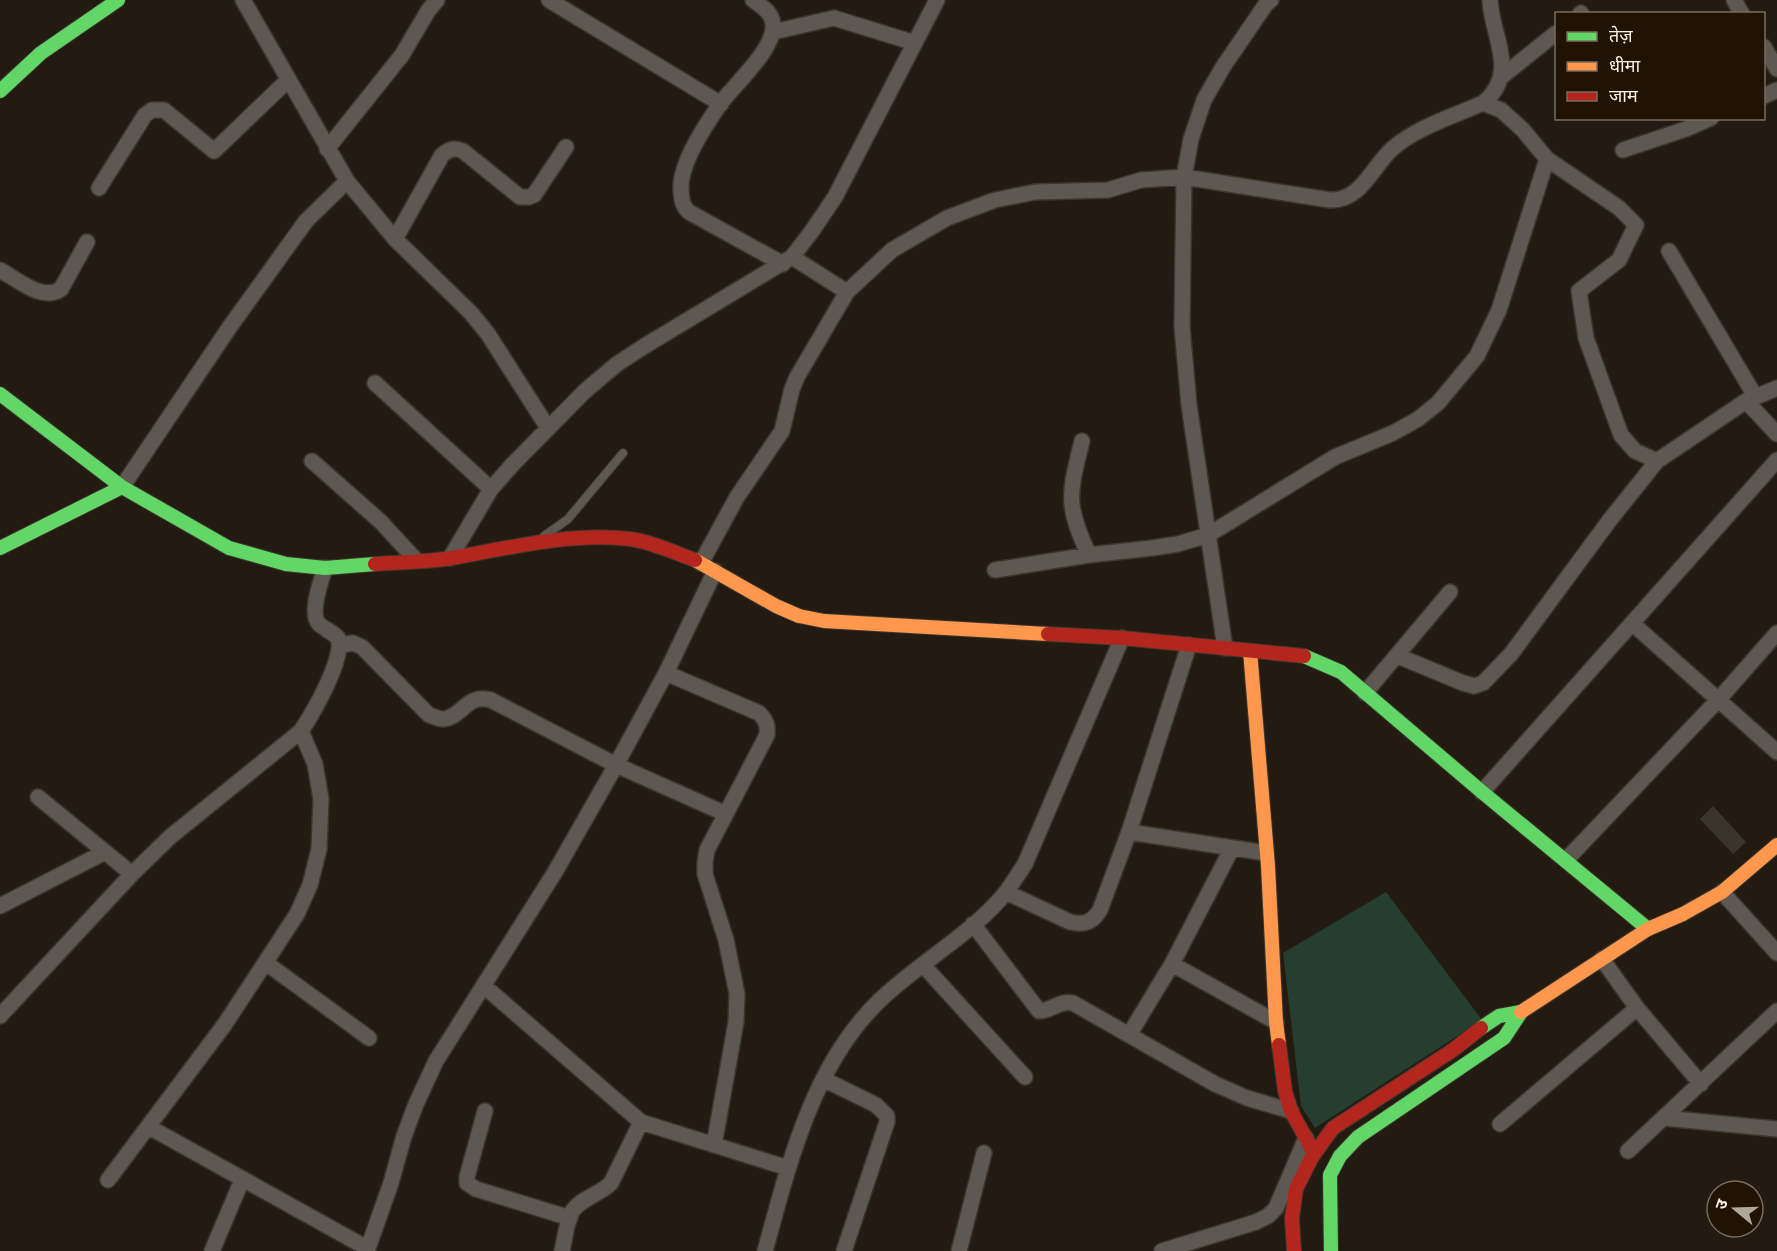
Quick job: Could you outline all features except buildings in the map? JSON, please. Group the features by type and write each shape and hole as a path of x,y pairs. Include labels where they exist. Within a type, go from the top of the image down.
{"street":[{"path":"0,91 17,72 39,54 118,0"},
{"path":"243,0 347,181 395,239 471,313 488,334 548,428"},
{"path":"327,148 402,55 437,0"},
{"path":"549,0 721,104"},
{"path":"753,0 767,10 773,22 773,32 765,49 721,104 701,135 688,160 681,181 682,203 688,212 847,292"},
{"path":"450,558 491,489 585,391 617,364 788,261 812,231 835,196 938,0"},
{"path":"701,563 737,496 782,431 797,376 847,292 892,250 947,218 995,200 1035,192 1108,190 1141,180 1184,177 1339,200 1356,192 1377,164 1393,148 1411,136 1483,103 1492,94 1500,78 1503,57 1490,0"},
{"path":"1226,648 1190,405 1182,327 1184,177 1191,139 1204,100 1263,1"},
{"path":"773,32 834,18 915,43"},
{"path":"1500,78 1555,35"},
{"path":"1765,49 1777,69"},
{"path":"99,188 146,115 152,110 164,110 214,151 288,80"},
{"path":"1483,103 1501,110 1523,130 1547,159 1619,208 1636,225 1619,260 1579,291 1586,338 1621,435 1635,451 1657,461"},
{"path":"1623,150 1706,120"},
{"path":"395,239 442,155 449,149 456,148 463,151 520,197 529,197 534,195 566,147"},
{"path":"994,570 1178,544 1208,535 1335,457 1393,433 1418,419 1438,403 1477,356 1489,334 1499,310 1547,159"},
{"path":"0,548 122,487 229,328 306,222 347,181"},
{"path":"0,270 39,292 54,294 61,289 87,242"},
{"path":"1669,251 1751,398 1777,434"},
{"path":"375,383 491,489"},
{"path":"1398,656 1463,683 1474,686 1483,683 1511,654 1609,521 1657,461 1751,398 1777,388"},
{"path":"0,394 122,487 229,548 286,564 325,568 450,558 536,542 629,538 653,544 701,563 776,606 800,616 824,621 1122,638 1297,654 1316,660 1341,672 1648,929"},
{"path":"1082,441 1071,484 1071,498 1076,526 1089,555"},
{"path":"1482,792 1777,460"},
{"path":"312,461 381,522 416,560"},
{"path":"0,1016 132,874 170,837 301,731 322,694 338,658 340,645 338,638 315,619 314,610 325,568"},
{"path":"149,1127 367,1250 416,1104 436,1061 555,872 616,765 666,673 715,571"},
{"path":"1365,693 1449,592"},
{"path":"1633,624 1777,752"},
{"path":"1566,860 1719,699 1777,633"},
{"path":"765,1251 788,1168 823,1079 853,1029 880,1000 973,924 1006,892 1025,864 1122,638"},
{"path":"340,645 353,643 362,647 429,715 443,719 450,717 475,699 491,700 616,765 726,814"},
{"path":"1006,892 1070,922 1088,923 1094,919 1100,910 1129,832 1189,645"},
{"path":"1250,651 1266,853 1276,1022 1285,1091 1292,1111 1314,1153"},
{"path":"666,673 759,713 766,720 767,735 707,850 705,862 705,874 726,940 737,994 736,1022 714,1145"},
{"path":"108,1180 225,1024 297,914 310,885 319,849 321,798 315,764 301,731"},
{"path":"38,797 132,874"},
{"path":"1129,832 1266,853"},
{"path":"1294,1251 1292,1213 1299,1182 1314,1153 1333,1128 1453,1050 1492,1020 1499,1016 1521,1012 1648,929 1683,914 1722,892 1777,845"},
{"path":"1129,1035 1172,964 1232,848"},
{"path":"0,906 105,852"},
{"path":"1722,892 1777,953"},
{"path":"973,924 1039,1011 1046,1010 1059,1002 1073,1003 1215,1084 1247,1098 1292,1111"},
{"path":"1602,959 1637,1008 1701,1084"},
{"path":"266,963 369,1038"},
{"path":"1172,964 1276,1022"},
{"path":"923,965 1024,1077"},
{"path":"484,986 641,1122 788,1168"},
{"path":"1500,1124 1637,1008"},
{"path":"1628,1151 1777,1011"},
{"path":"1331,1251 1329,1175 1340,1156 1358,1137 1504,1038 1521,1012"},
{"path":"823,1079 876,1105 887,1116 887,1122 844,1251"},
{"path":"485,1111 467,1182 476,1189 570,1218"},
{"path":"1664,1118 1777,1129"},
{"path":"562,1251 570,1218 576,1207 611,1183 641,1122"},
{"path":"1162,1251 1256,1222 1268,1216 1276,1208 1306,1138"},
{"path":"959,1251 984,1153"},
{"path":"212,1251 242,1180"}],"lane":[{"path":"536,542 567,519 623,453"}],"green space":[{"path":"1386,892 1482,1020 1315,1128 1301,1106 1283,953"}],"traffic: fast":[{"path":"0,91 41,53 118,0"},
{"path":"0,394 122,487 229,548 286,564 325,568 375,564"},
{"path":"0,548 122,487"},
{"path":"1304,656 1341,672 1648,929"},
{"path":"1331,1251 1330,1175 1340,1156 1358,1137 1504,1038 1521,1012 1499,1016 1481,1028"}],"traffic: slow":[{"path":"695,560 776,606 799,616 824,621 1048,634"},
{"path":"1250,651 1268,866 1279,1045"},
{"path":"1521,1012 1648,929 1683,914 1722,892 1777,845"}],"traffic: jam":[{"path":"375,564 443,559 563,539 608,537 638,540 695,560"},
{"path":"1048,634 1122,638 1304,656"},
{"path":"1294,1251 1292,1218 1296,1189 1312,1157 1333,1128 1453,1050 1481,1028"},
{"path":"1279,1045 1285,1091 1291,1111 1314,1153"}]}
